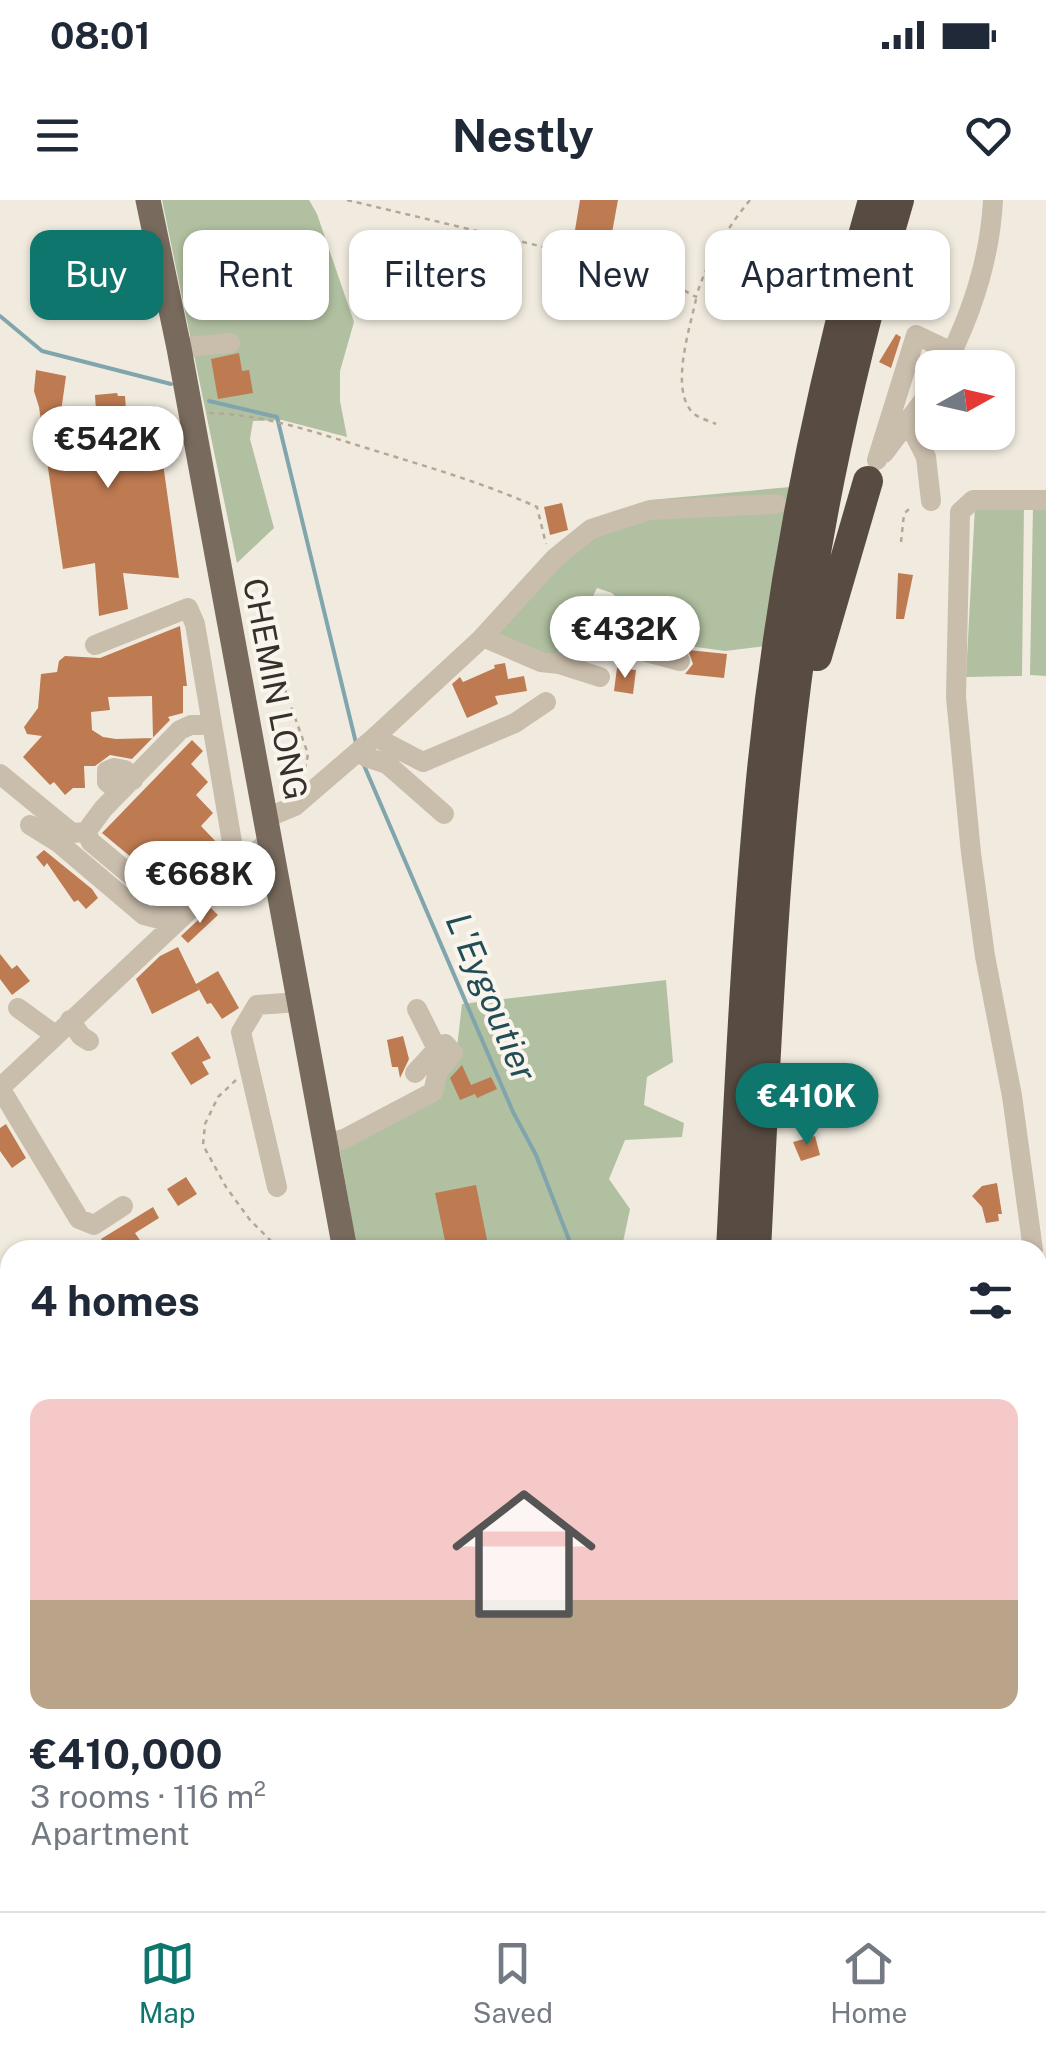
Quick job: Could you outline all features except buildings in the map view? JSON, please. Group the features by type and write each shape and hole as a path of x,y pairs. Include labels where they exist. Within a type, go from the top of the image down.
{"highway":[{"path":"732,1240 761,778 779,643 815,427 873,200"},
{"path":"757,1240 778,880 807,606 842,416 870,298 899,200"},
{"path":"778,880 823,630 873,470"}],"main road":[{"name":"CHEMIN LONG","path":"148,200 179,348 343,1240"}],"street":[{"path":"953,350 982,272 993,200"},
{"path":"873,470 916,336 935,350"},
{"path":"179,348 230,343"},
{"path":"873,470 915,414"},
{"path":"908,424 926,457 931,501"},
{"path":"1032,1240 1012,1096 985,956 956,697 960,512 973,500 1046,500"},
{"path":"123,1206 94,1225 79,1218 0,1088 241,864 268,829 483,637 555,558 591,529 650,510 776,504"},
{"path":"95,645 188,608 195,624 233,848 241,864"},
{"path":"483,637 541,662 600,677"},
{"path":"559,664 582,644 598,639 680,661"},
{"path":"368,743 424,762 514,723 546,702"},
{"path":"178,920 92,842 86,832 180,730 191,725 212,725"},
{"path":"368,743 366,757 387,764 444,814"},
{"path":"0,774 72,832 86,832"},
{"path":"30,824 144,915 178,920"},
{"path":"277,1188 242,1032 257,1005 300,1002"},
{"path":"18,1008 89,1041"},
{"path":"417,1010 437,1048"},
{"path":"325,1144 344,1140 434,1092 438,1071 453,1053 445,1044 437,1048 416,1073"}],"path":[{"path":"347,200 611,263 667,280 696,297"},
{"path":"716,424 696,416 682,388 696,297 737,213 750,200"},
{"path":"191,414 244,414 440,468 537,507 546,542 555,558"},
{"path":"278,670 308,754 307,771 298,788 301,800"},
{"path":"248,1057 244,1072 218,1097 205,1124 203,1145 226,1187 270,1240"}],"green space":[{"path":"162,200 309,200 322,230 183,230 183,302"},
{"path":"329,249 349,307 349,320 354,322 340,371 340,401 347,437 282,420 253,421 250,439 274,528 237,563 187,320 329,320"},
{"path":"790,487 766,646 725,651 631,638 630,611 612,593 597,588 590,612 601,634 551,660 490,636 575,533 650,500"},
{"path":"1024,505 1022,676 966,677 975,506"},
{"path":"1033,506 1046,506 1046,676 1030,675"},
{"path":"666,980 673,1062 647,1077 644,1105 684,1123 682,1137 625,1140 609,1179 630,1209 623,1240 355,1240 339,1146 434,1094 456,1056 462,1004"}],"waterway":[{"name":"L'Eygoutier","path":"0,316 42,351 171,384"},
{"name":"L'Eygoutier","path":"209,401 277,417 356,743"},
{"name":"L'Eygoutier","path":"363,763 513,1112 536,1155 569,1240"}]}
